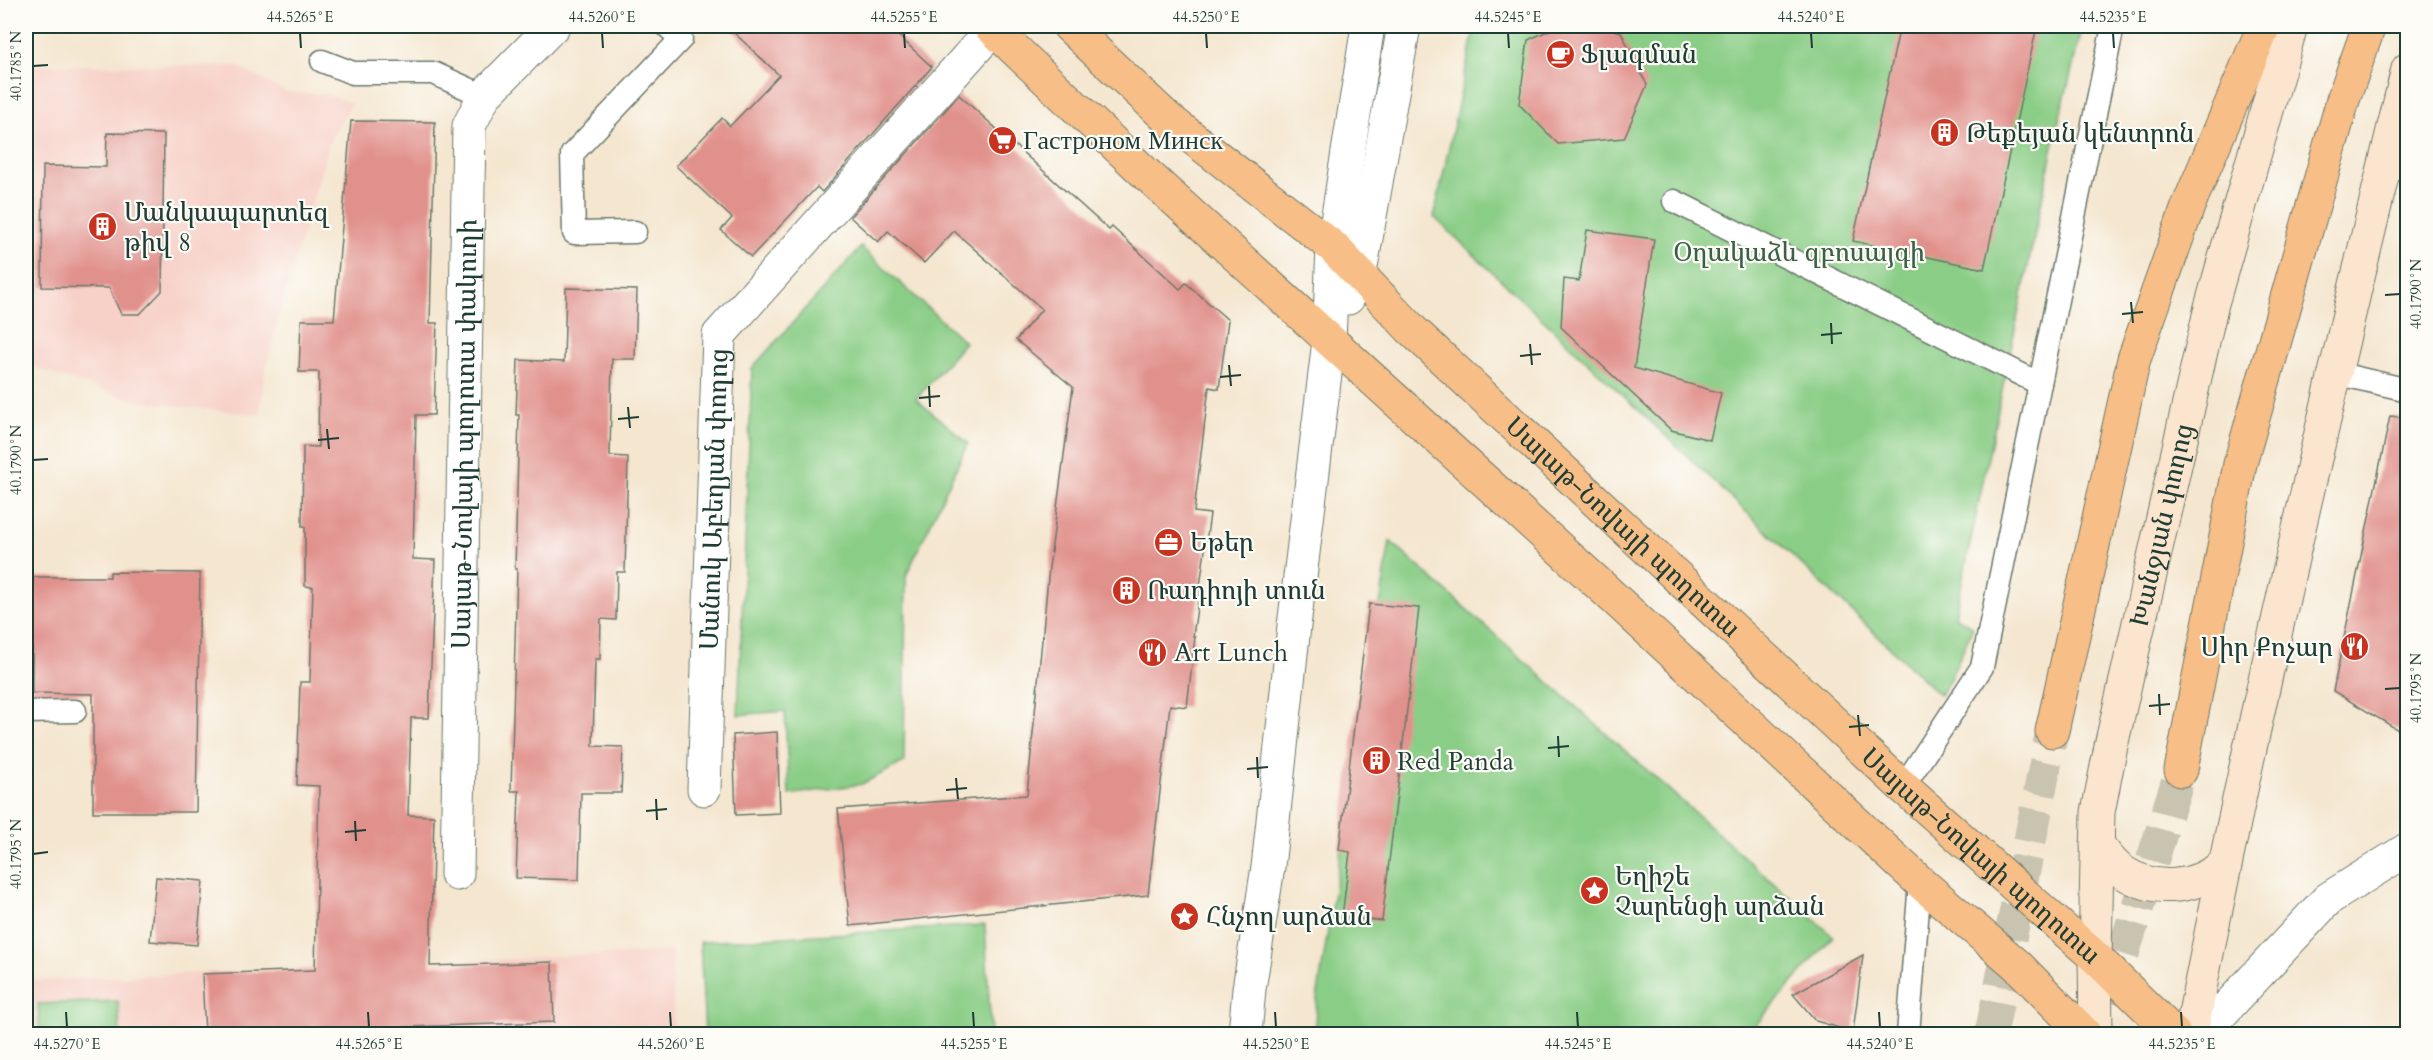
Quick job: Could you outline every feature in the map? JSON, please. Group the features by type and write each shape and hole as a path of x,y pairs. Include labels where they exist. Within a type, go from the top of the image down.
{"main road":[{"name":"Սայաթ-Նովայի պողոտա","path":"1069,26 1167,118 1333,247 1360,272 1412,330 1903,787 2095,957 2174,1035"},
{"path":"2052,731 2134,359 2189,204 2264,26"},
{"name":"Խանջյան փողոց","path":"2096,1035 2098,812 2110,746 2211,307 2291,26"},
{"path":"2181,770 2240,464 2343,100 2369,26"},
{"path":"992,27 1137,165 1602,587 1920,882 2017,965 2085,1035"},
{"path":"2191,1035 2224,864 2335,373 2408,69"},
{"path":"2097,844 2122,871 2152,883 2172,886 2199,881 2214,874 2224,864"}],"street":[{"name":"Սայաթ-Նովայի պողոտա փակուղի","path":"457,874 469,126 484,96 553,26"},
{"path":"1245,1035 1249,989 1268,867 1294,626 1329,341 1333,247 1368,26"},
{"path":"1329,341 1360,272 1404,26"},
{"name":"Մանուկ Աբեղյան փողոց","path":"704,789 719,335 992,27"},
{"path":"2202,1035 2328,899 2408,849"}],"lane":[{"path":"635,232 574,233 572,154 681,39 667,26"},
{"path":"1903,787 1982,667 2113,26"},
{"path":"322,61 353,73 433,73 484,96"},
{"path":"1674,201 2040,384"},
{"path":"2335,373 2408,390"},
{"path":"26,712 75,711"},
{"path":"1908,1035 1920,882"}],"shaded area":[{"path":"26,65 236,66 286,92 325,94 352,103 331,138 280,311 265,372 259,415 135,401 26,365"},
{"path":"672,951 674,1034 27,1034 26,981"}],"green space":[{"name":"Օղակաձև զբոսայգի","path":"1475,26 2083,26 2056,132 1955,616 1973,627 1951,677 1940,695 1434,217"},
{"path":"861,247 965,342 916,399 968,443 906,576 904,762 862,784 789,795 785,711 738,715 752,368"},
{"path":"1390,541 1833,936 1748,1034 1314,1034 1317,999"},
{"path":"985,925 991,1034 705,1034 700,942"},
{"path":"118,1001 120,1034 40,1034 38,1004"}],"building":[{"path":"727,26 888,26 932,67 822,192 817,187 751,257 721,230 732,218 676,166 722,118 730,126 779,75"},
{"path":"1558,26 1599,26 1621,32 1647,85 1624,138 1558,144 1519,104 1528,40"},
{"name":"Թեքեյան կենտրոն","path":"1900,26 2037,26 1984,269 1853,241"},
{"name":"Ռադիոյի տուն","path":"959,95 1109,230 1112,227 1180,289 1186,283 1228,320 1219,389 1209,387 1194,512 1210,514 1193,637 1195,637 1187,707 1170,705 1148,895 850,926 838,809 1027,795 1049,568 1073,387 1016,340 1042,309 954,231 924,263 888,231 878,242 850,217"},
{"path":"351,121 435,122 430,323 437,323 434,415 416,415 413,559 435,560 429,718 411,718 408,815 434,816 430,966 552,962 554,1022 205,1034 202,974 315,970 319,786 297,785 300,682 310,682 313,587 305,586 305,526 302,526 303,446 318,447 319,372 299,372 301,320 334,320"},
{"name":"Մանկապարտեզ թիվ 8","path":"107,133 164,134 162,291 140,314 121,314 109,288 42,287 43,166 106,167"},
{"path":"1587,230 1654,239 1634,368 1721,393 1710,440 1671,430 1561,327 1564,279 1579,281"},
{"path":"566,288 637,290 635,359 612,359 610,456 628,457 625,572 617,572 616,620 601,619 600,659 595,659 593,746 623,747 621,793 581,793 579,880 516,878 519,791 511,791 517,569 515,569 518,360 564,362"},
{"path":"2390,416 2408,418 2408,736 2333,691"},
{"path":"110,572 200,573 196,812 93,812 93,694 32,693 33,577 110,577"},
{"name":"Red Panda","path":"1369,604 1419,608 1382,921 1342,917 1350,852 1339,850"},
{"path":"777,732 780,813 736,815 733,735"},
{"path":"156,877 203,881 197,945 150,941"},
{"path":"1863,955 1853,1032 1816,1021 1793,994"}],"tunnel":[{"path":"1991,1034 2052,731"},
{"path":"2108,1001 2181,770"}],"place":[{"name":"Ֆլագման","path":"1560,54"},
{"name":"Թեքեյան կենտրոն","path":"1945,133"},
{"name":"Гастроном Минск","path":"1002,140"},
{"name":"Մանկապարտեզ թիվ 8","path":"103,227"},
{"name":"Եթեր","path":"1169,542"},
{"name":"Ռադիոյի տուն","path":"1126,590"},
{"name":"Սիր Քոչար","path":"2354,647"},
{"name":"Art Lunch","path":"1153,652"},
{"name":"Red Panda","path":"1376,761"},
{"name":"Եղիշե Չարենցի արձան","path":"1594,891"},
{"name":"Հնչող արձան","path":"1185,916"}]}
